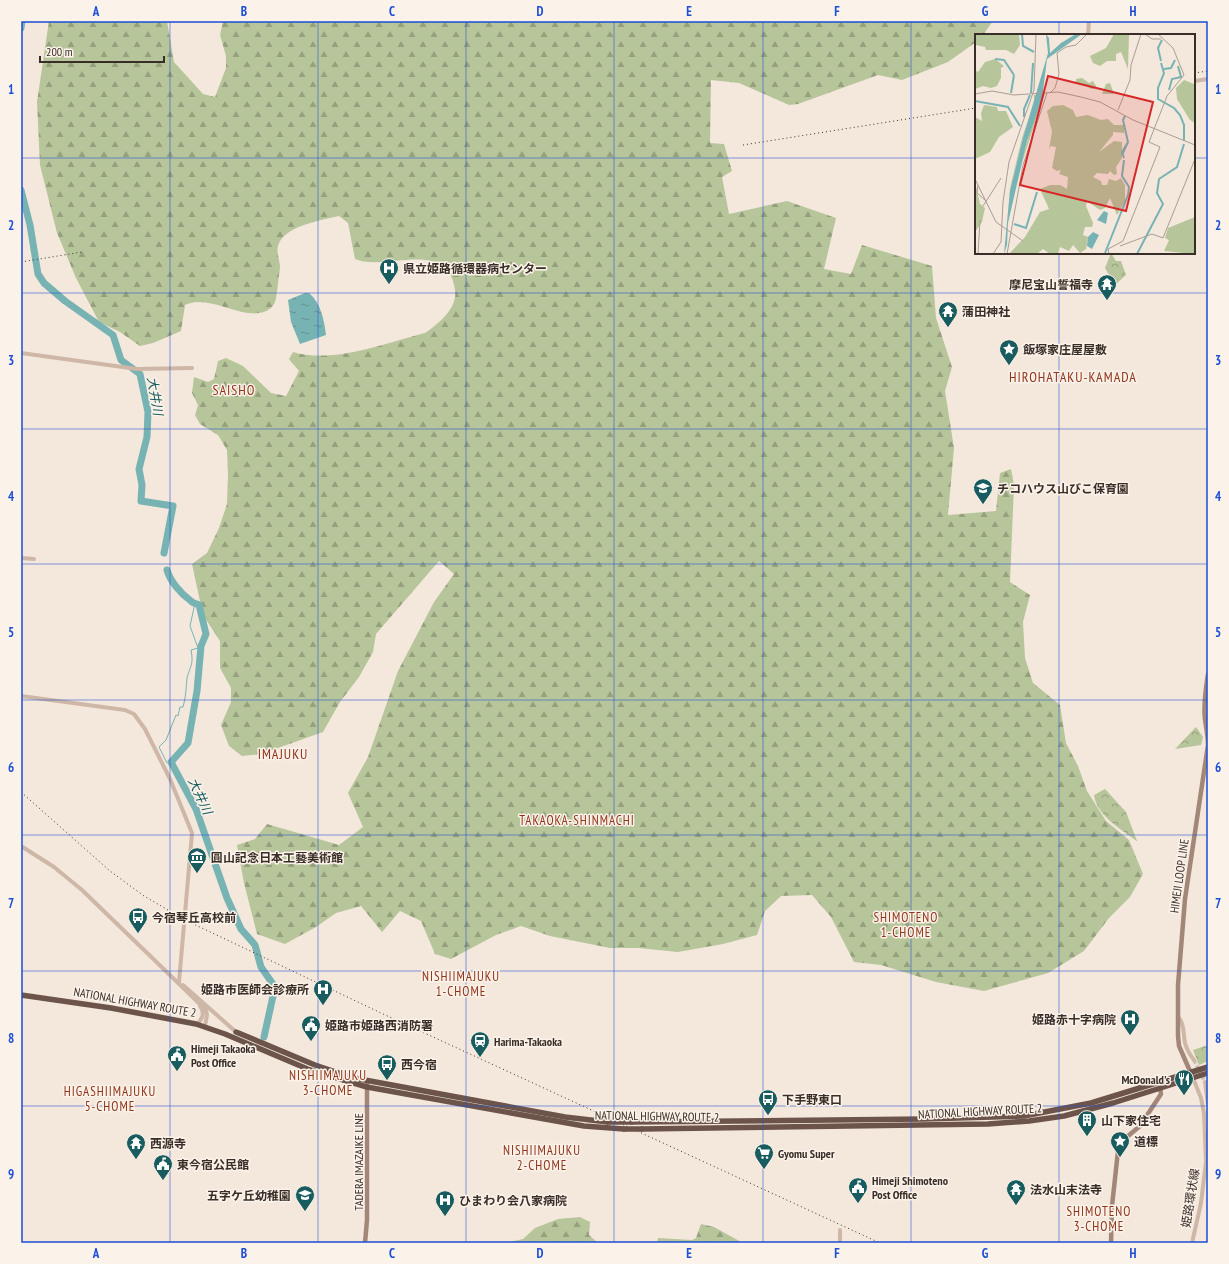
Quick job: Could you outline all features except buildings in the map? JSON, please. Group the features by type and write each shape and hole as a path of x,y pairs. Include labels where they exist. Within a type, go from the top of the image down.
{"highway":[{"name":"NATIONAL HIGHWAY ROUTE 2","path":"21,995 111,1008 205,1026 310,1070 367,1087 584,1126 624,1129 1012,1123 1078,1113 1160,1088 1208,1067"},
{"name":"NATIONAL HIGHWAY ROUTE 2","path":"236,1032 314,1066 366,1081 565,1117 608,1122 924,1119 1024,1116 1091,1103 1192,1075 1208,1073"}],"main road":[{"name":"HIMEJI LOOP LINE","path":"1192,1075 1180,1046 1178,985 1185,899 1208,745 1208,730 1205,719 1208,674"},
{"name":"TADERA IMAZAIKE LINE","path":"365,1243 367,1220 366,1081"},
{"path":"1111,1243 1112,1206 1118,1151 1122,1141 1140,1126 1161,1094 1160,1088"}],"street":[{"path":"1088,34 1089,21"},
{"path":"1195,81 1208,79"},
{"path":"21,353 137,369 192,368"},
{"path":"21,558 34,559"},
{"path":"21,696 124,710 134,714 145,729 170,778 192,833 179,982"},
{"path":"21,846 54,867 82,890 179,982 207,1013 205,1026"},
{"path":"179,982 190,990 228,1027 236,1032"},
{"path":"196,1024 200,1021 203,1014 198,1002"},
{"path":"1179,1018 1183,1027 1188,1052 1194,1060"},
{"name":"姫路環状線","path":"1192,1075 1201,1098 1207,1132 1204,1182 1192,1243"},
{"path":"1205,1082 1208,1104"},
{"path":"840,1230 840,1243"}],"green space":[{"path":"49,21 167,21 174,62 203,94 215,97 226,68 226,56 220,35 223,21 993,21 984,34 975,34 975,43 948,62 902,80 878,75 798,104 789,105 739,83 711,80 710,143 724,144 732,171 722,177 729,214 787,201 836,218 824,269 851,274 862,245 932,266 936,318 952,367 945,391 954,448 948,515 996,511 1000,473 1011,469 1014,485 1010,582 1030,595 1023,622 1025,658 1033,683 1060,705 1066,743 1078,766 1087,791 1106,821 1129,840 1143,874 1130,897 1109,918 1084,951 1048,973 984,991 936,982 881,965 854,962 831,917 812,895 781,896 765,911 757,935 723,944 678,952 638,948 610,948 550,936 521,926 496,935 451,959 435,954 421,921 400,911 382,932 361,906 336,913 316,927 285,944 257,934 244,883 237,845 255,839 267,824 339,845 363,827 348,793 368,757 398,671 434,602 454,574 439,561 376,634 373,652 359,677 340,702 323,732 261,754 242,756 229,746 221,725 231,702 231,688 220,668 220,641 203,615 192,564 207,553 219,528 227,504 228,475 227,450 218,435 200,424 195,415 198,405 192,393 194,377 208,382 214,379 218,361 226,358 243,366 271,393 286,396 299,371 289,359 293,352 325,356 342,354 377,347 425,333 446,315 453,303 455,290 450,274 441,265 428,260 368,262 355,259 348,223 339,216 304,225 287,233 281,239 278,246 280,267 276,300 271,308 262,313 252,313 241,312 217,305 195,302 185,305 181,331 153,343 140,346 120,332 99,322 76,278 57,233 40,165 37,102"},
{"path":"1112,254 1116,261 1121,261 1126,275 1115,285 1105,268"},
{"path":"1196,727 1203,737 1201,745 1175,749"},
{"path":"1105,789 1126,812 1137,841 1117,827 1099,809 1094,795"},
{"path":"1208,1045 1208,1061 1199,1065 1193,1050"},
{"path":"580,1217 590,1222 589,1235 598,1243 505,1243 523,1239 535,1228 558,1219"},
{"path":"701,1224 714,1227 743,1243 657,1243 658,1238 692,1240 696,1238"}],"water":[{"path":"305,293 309,293 313,297 319,307 323,318 326,335 300,344 291,322 288,300"}],"waterway":[{"name":"大井川","path":"21,28 22,21"},
{"name":"大井川","path":"21,190 30,225 38,274 44,283 65,301 113,335 121,360 140,374 148,412 147,437 139,469 142,485 141,501 173,506 164,553"},
{"name":"大井川","path":"167,570 173,583 183,595 193,603 199,605 206,634 201,646 197,691 188,743 171,762 196,809 227,898 241,929 255,945 261,967 275,987 264,1037"},
{"path":"167,763 159,747 166,740 176,715 178,716 180,707 183,707 187,678 192,662 191,650 198,648 190,626 195,603"}],"tunnel":[{"path":"1194,1060 1205,1082"}],"railway":[{"path":"1195,73 1208,71"},
{"path":"743,145 975,108"},
{"path":"21,262 82,252"},
{"path":"21,792 110,871 144,896 185,920 381,1013 880,1243"}],"place":[{"name":"県立姫路循環器病センター","path":"389,285"},
{"name":"摩尼宝山誓福寺","path":"1107,301"},
{"name":"蒲田神社","path":"948,328"},
{"name":"飯塚家庄屋屋敷","path":"1009,366"},
{"name":"チコハウス山びこ保育園","path":"983,505"},
{"name":"圓山記念日本工藝美術館","path":"197,874"},
{"name":"今宿琴丘高校前","path":"138,934"},
{"name":"姫路市医師会診療所","path":"323,1006"},
{"name":"姫路赤十字病院","path":"1130,1036"},
{"name":"姫路市姫路西消防署","path":"311,1042"},
{"name":"Harima-Takaoka","path":"480,1058"},
{"name":"Himeji Takaoka Post Office","path":"177,1072"},
{"name":"西今宿","path":"387,1081"},
{"name":"McDonald's","path":"1184,1096"},
{"name":"下手野東口","path":"768,1116"},
{"name":"山下家住宅","path":"1087,1137"},
{"name":"道標","path":"1120,1158"},
{"name":"西源寺","path":"136,1160"},
{"name":"Gyomu Super","path":"764,1170"},
{"name":"東今宿公民館","path":"163,1181"},
{"name":"Himeji Shimoteno Post Office","path":"858,1204"},
{"name":"法水山末法寺","path":"1016,1206"},
{"name":"五字ケ丘幼稚園","path":"305,1212"},
{"name":"ひまわり会八家病院","path":"445,1217"}],"district":[{"name":"HIROHATAKU-KAMADA","path":"1073,377"},
{"name":"SAISHO","path":"234,390"},
{"name":"IMAJUKU","path":"283,754"},
{"name":"TAKAOKA-SHINMACHI","path":"577,820"},
{"name":"SHIMOTENO 1-CHOME","path":"906,924"},
{"name":"NISHIIMAJUKU 1-CHOME","path":"461,984"},
{"name":"NISHIIMAJUKU 3-CHOME","path":"328,1082"},
{"name":"HIGASHIIMAJUKU 5-CHOME","path":"110,1098"},
{"name":"NISHIIMAJUKU 2-CHOME","path":"542,1158"},
{"name":"SHIMOTENO 3-CHOME","path":"1099,1218"}]}
